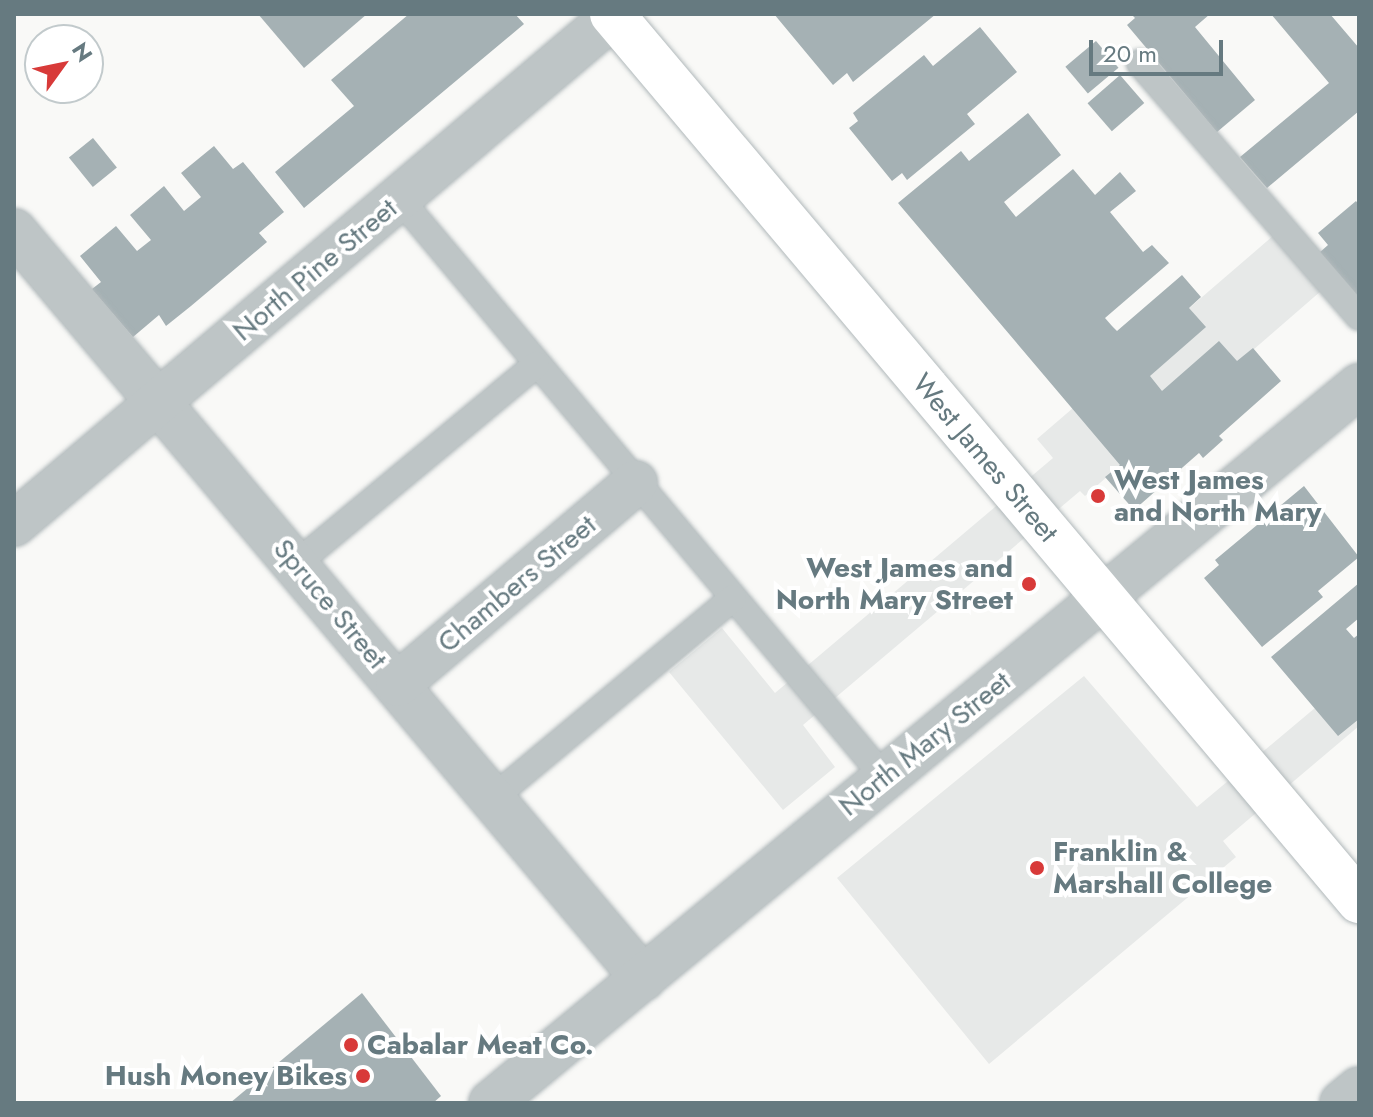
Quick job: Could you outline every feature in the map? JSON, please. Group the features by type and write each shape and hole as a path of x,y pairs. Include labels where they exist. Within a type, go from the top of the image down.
{"street":[{"name":"North Pine Street","path":"14,524 614,15"},
{"name":"West James Street","path":"614,15 1359,901"},
{"name":"Spruce Street","path":"14,231 643,978"},
{"name":"North Mary Street","path":"491,1103 1359,386"},
{"name":"Chambers Street","path":"398,684 635,483"},
{"path":"1342,1103 1359,1089"}],"lane":[{"path":"1140,63 1359,317"},
{"path":"399,198 884,777"},
{"path":"296,564 536,365"},
{"path":"493,798 733,598"}],"shaded area":[{"path":"1273,236 1321,291 1085,496 1080,491 803,725 835,767 783,810 669,672 722,628 775,693 1053,458 1037,439"},
{"name":"Franklin & Marshall College","path":"1359,671 1359,726 1223,841 1236,857 989,1064 837,878 1084,676 1197,807"}],"building":[{"path":"258,14 367,14 304,68"},
{"path":"409,14 515,14 524,24 304,208 275,172 354,106 331,80"},
{"path":"774,14 936,14 853,82 847,73 833,85"},
{"path":"1131,14 1210,14 1195,27 1255,100 1217,132 1127,25 1135,18"},
{"path":"1271,14 1330,14 1359,48 1359,111 1267,188 1240,157 1329,83"},
{"path":"980,27 1017,72 967,114 975,124 907,180 902,173 892,181 849,128 858,121 853,113 924,55 933,66"},
{"path":"1096,41 1118,68 1088,94 1065,67"},
{"path":"1120,75 1144,103 1112,131 1088,103"},
{"path":"1028,113 1061,155 1004,202 1016,217 1073,169 1095,195 1120,172 1136,191 1110,212 1143,252 1152,245 1169,263 1105,318 1112,326 1117,331 1182,275 1201,297 1189,308 1206,327 1150,376 1162,391 1219,341 1237,361 1253,348 1281,381 1219,436 1223,440 1203,458 1199,453 1134,510 1105,477 1120,465 898,203 961,151 969,161"},
{"path":"93,138 117,168 93,187 69,158"},
{"path":"214,146 233,169 243,162 284,212 259,233 267,242 191,306 166,326 159,315 133,337 92,289 101,282 80,256 116,226 137,251 151,240 130,215 164,186 184,211 201,197 181,173"},
{"path":"1356,201 1359,205 1359,300 1319,253 1328,245 1318,233"},
{"path":"1304,486 1359,557 1318,591 1323,597 1262,647 1204,578 1219,565 1215,560"},
{"path":"1359,583 1359,618 1346,629 1354,638 1359,634 1359,719 1338,736 1271,657"},
{"name":"Cabalar Meat Co.","path":"362,993 441,1096 433,1103 230,1103"}],"place":[{"name":"West James and North Mary","path":"1098,496"},
{"name":"West James and North Mary Street","path":"1029,584"},
{"name":"Franklin & Marshall College","path":"1037,868"},
{"name":"Cabalar Meat Co.","path":"351,1045"},
{"name":"Hush Money Bikes","path":"363,1076"}]}
